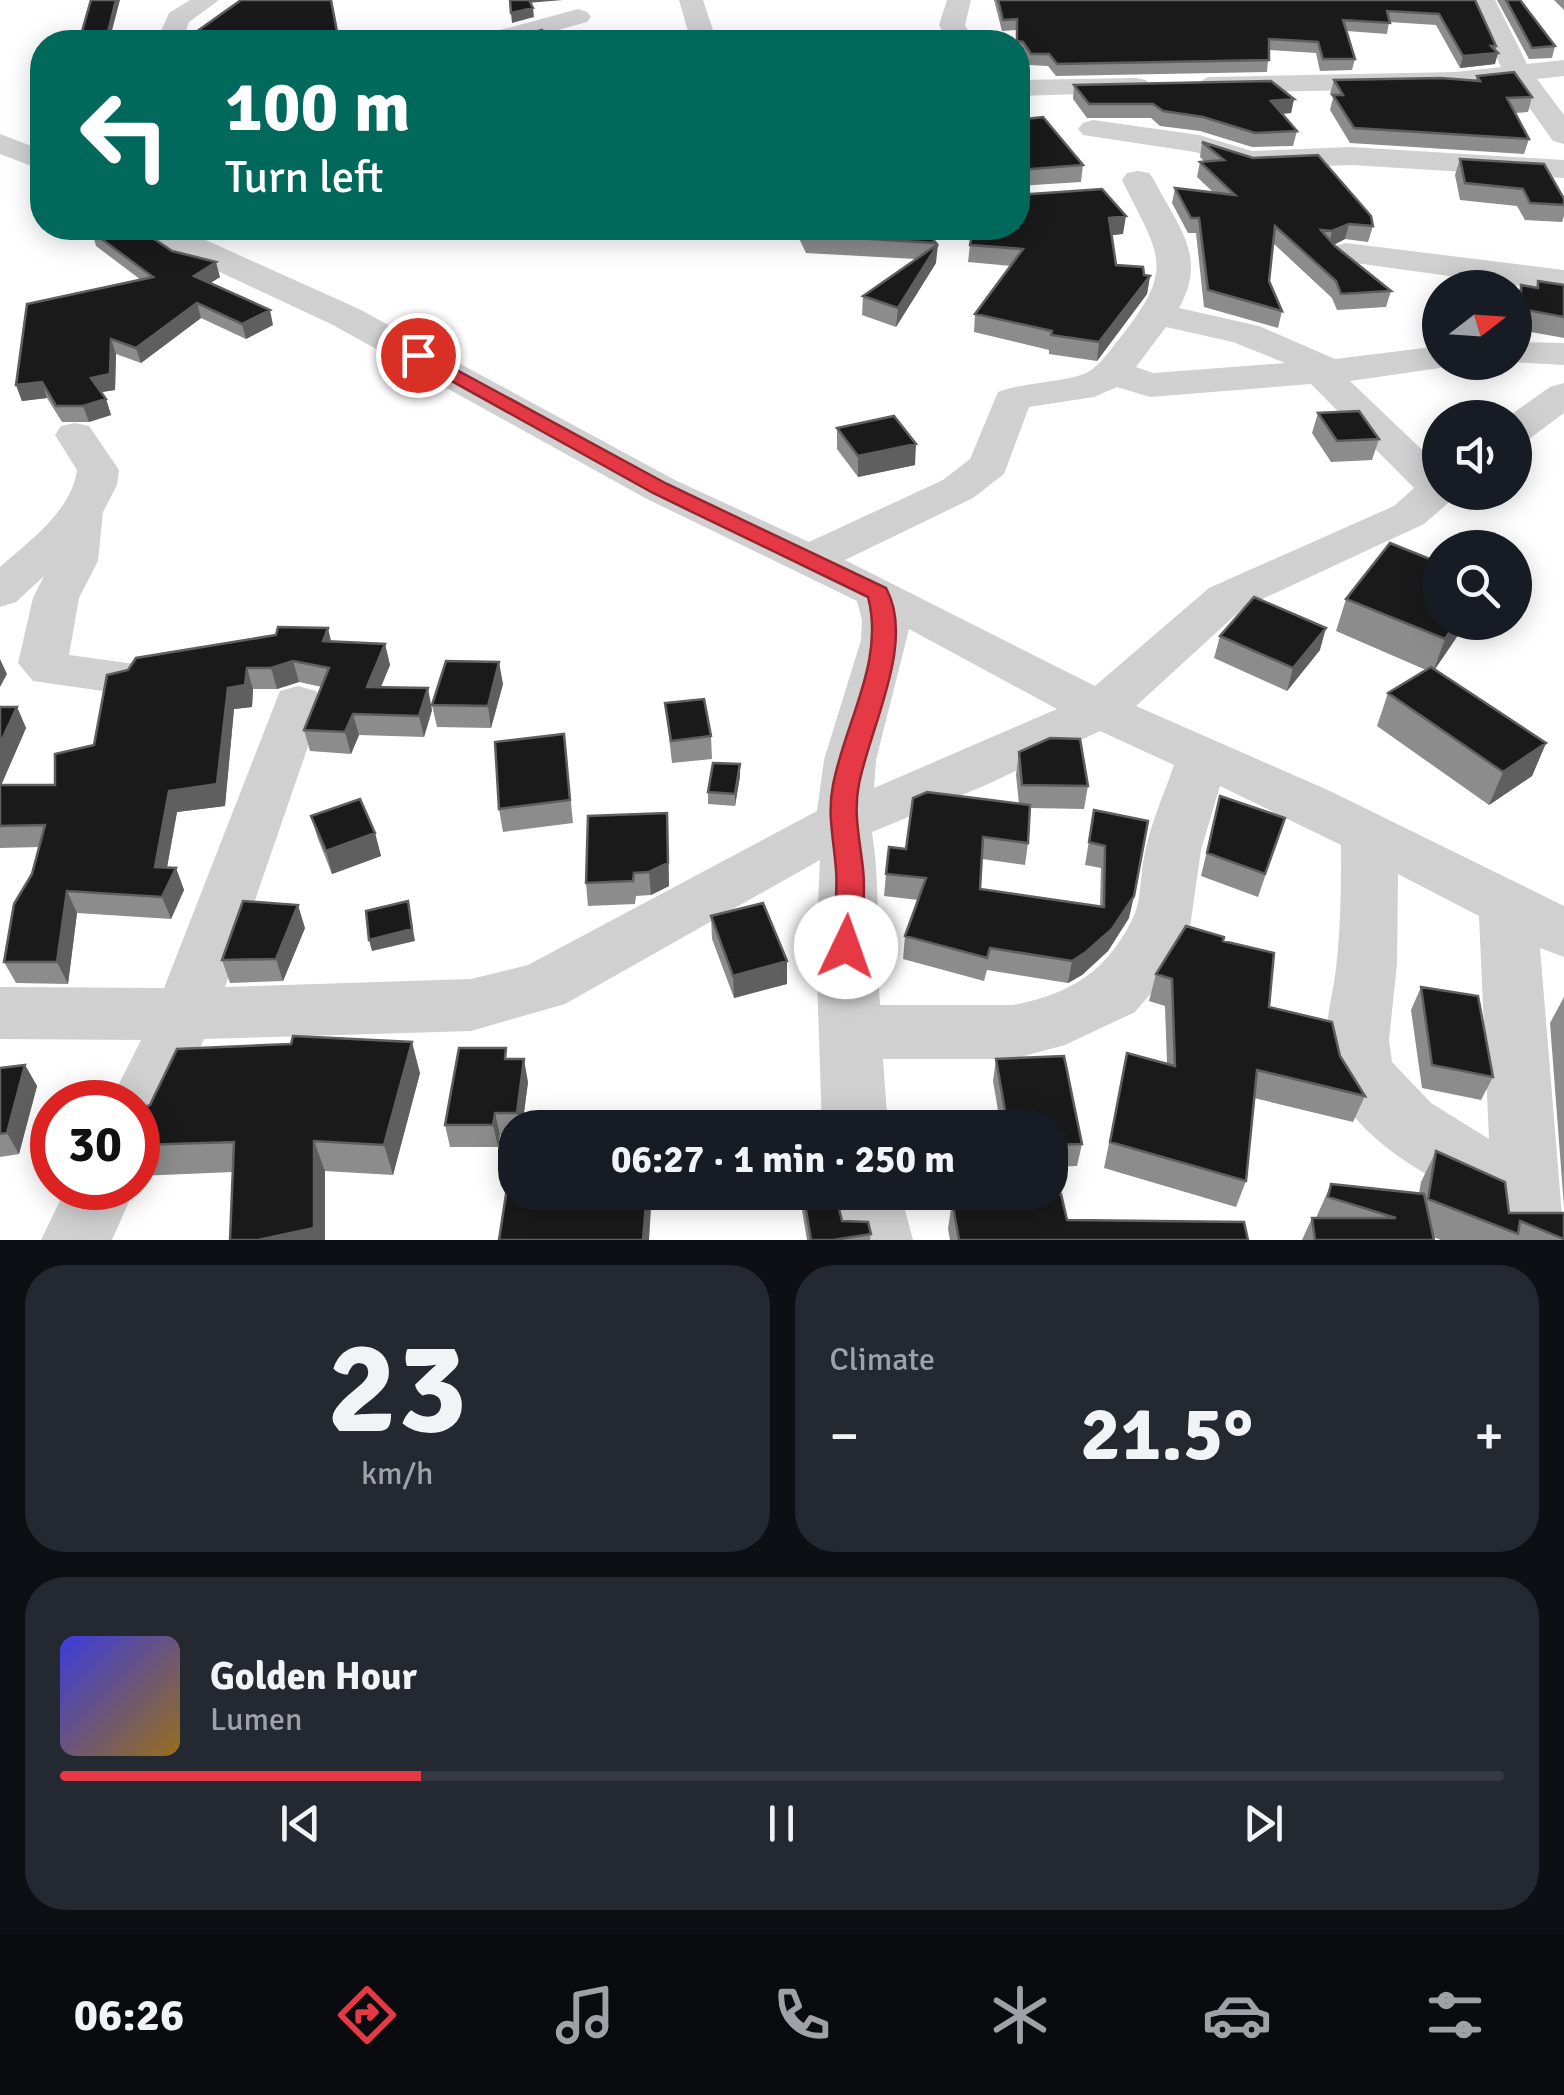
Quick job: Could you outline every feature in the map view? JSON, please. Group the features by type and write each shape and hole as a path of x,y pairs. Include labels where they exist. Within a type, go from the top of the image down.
{"street":[{"path":"174,30 178,18 207,0"},
{"path":"691,0 700,30"},
{"path":"955,30 952,24 959,0"},
{"path":"1483,0 1518,74 1564,134"},
{"path":"536,30 576,20"},
{"path":"1030,88 1456,80 1564,68"},
{"path":"810,560 958,489 989,466 1012,400 1036,392 1094,385 1113,372 1158,315 1174,286 1176,255 1129,186 1120,155 1092,129 1030,94"},
{"path":"1092,129 1199,144 1250,160 1351,156 1564,169"},
{"path":"0,142 30,156"},
{"path":"179,240 346,317 660,489 878,593 1100,710 1370,834 1564,933"},
{"path":"1346,253 1564,280"},
{"path":"1158,315 1220,324 1266,339 1335,370"},
{"path":"1532,353 1564,354"},
{"path":"1113,372 1150,385 1422,359"},
{"path":"1335,370 1333,390 1422,473"},
{"path":"1532,418 1564,395"},
{"path":"0,592 81,512 98,479 98,470 76,435"},
{"path":"0,1013 186,1014 471,1005 543,986 843,822 967,772 1100,710 1226,598 1409,515 1422,504"},
{"path":"81,512 75,562 56,598 43,663 50,669 117,676"},
{"path":"854,1110 846,947 850,873 843,822 850,760 883,655 886,620 878,593"},
{"path":"154,1080 186,1014 298,703"},
{"path":"852,1032 1013,1032 1043,1026 1113,994 1132,974 1140,952 1161,927 1172,850 1203,757"},
{"path":"1370,834 1367,962 1358,1049 1364,1072 1406,1121 1528,1217"},
{"path":"1506,905 1528,1217"},
{"path":"76,1240 91,1210"},
{"path":"870,1210 878,1240"}],"building":[{"path":"91,0 116,0 108,30 82,30"},
{"path":"241,0 331,0 337,30 199,30"},
{"path":"510,0 529,0 533,8 511,13"},
{"path":"998,0 1475,0 1496,46 1491,46 1498,53 1463,56 1439,14 1387,11 1390,23 1343,20 1355,59 1323,59 1318,42 1269,39 1269,60 1057,64 1049,54 1031,54 1030,30 1017,30 1017,19 1003,20"},
{"path":"1506,0 1520,0 1555,46 1532,48"},
{"path":"1514,72 1532,97 1507,98 1529,139 1354,128 1333,95 1343,95 1334,80 1480,81 1477,76"},
{"path":"1271,81 1294,99 1271,101 1297,131 1255,133 1203,117 1163,111 1153,104 1089,104 1074,85"},
{"path":"1043,117 1083,165 1030,169 1030,118"},
{"path":"1202,142 1253,158 1318,155 1371,216 1373,226 1349,224 1332,231 1321,230 1391,291 1341,294 1336,281 1275,226 1269,281 1282,311 1208,290 1199,218 1191,218 1175,188 1235,195 1200,162 1224,160"},
{"path":"1460,159 1544,164 1564,205 1530,203 1523,189 1465,183"},
{"path":"1102,189 1126,216 1109,218 1116,265 1143,267 1144,275 1150,276 1099,342 1051,335 1052,331 975,314 1023,249 970,245 971,240 1030,240 1030,194"},
{"path":"103,240 156,240 172,251 216,262 194,276 270,310 242,324 197,303 136,348 111,339 110,374 91,378 106,399 83,406 56,406 42,382 16,385 27,304 153,277"},
{"path":"887,240 934,240 936,243"},
{"path":"938,244 898,308 863,296"},
{"path":"1538,281 1564,285 1564,317 1532,311 1532,287 1538,288"},
{"path":"1359,411 1379,439 1337,441 1318,413"},
{"path":"894,416 916,444 858,456 837,428"},
{"path":"1390,543 1422,556 1422,630 1346,599"},
{"path":"1254,597 1326,628 1293,668 1220,636"},
{"path":"278,627 328,628 323,641 385,644 367,687 428,688 419,716 353,714 345,732 304,730 329,668 293,661 271,668 247,668 245,685 228,688 217,784 169,791 155,867 176,868 162,897 67,891 57,962 4,962 14,904 32,874 45,825 0,826 0,785 55,785 55,754 94,745 107,675 128,670 136,658 276,635"},
{"path":"446,661 499,662 488,706 432,705"},
{"path":"1431,667 1546,743 1503,772 1388,693"},
{"path":"704,699 711,736 671,741 665,703"},
{"path":"0,707 17,707 0,744"},
{"path":"564,734 570,800 499,809 495,742"},
{"path":"1050,738 1080,739 1088,786 1022,785 1019,752"},
{"path":"713,763 740,764 735,794 708,792"},
{"path":"927,792 1030,805 1028,843 983,837 980,889 1104,907 1105,846 1089,842 1094,810 1148,821 1134,896 1112,929 1072,961 990,948 987,958 905,936 926,878 886,874 889,847 906,849 913,798"},
{"path":"1220,796 1285,818 1265,874 1207,853"},
{"path":"360,799 375,833 326,851 311,816"},
{"path":"667,813 668,863 649,872 634,873 633,881 586,883 588,816"},
{"path":"243,901 298,905 276,959 222,960"},
{"path":"408,901 412,929 369,940 366,911"},
{"path":"763,903 787,961 733,976 711,916"},
{"path":"1186,926 1224,937 1223,941 1274,953 1269,1007 1332,1022 1340,1056 1365,1096 1257,1070 1246,1181 1110,1142 1127,1053 1175,1066 1172,979 1156,974"},
{"path":"1421,987 1478,996 1493,1077 1432,1065"},
{"path":"293,1036 412,1042 384,1145 314,1141 314,1228 258,1240 230,1240 234,1142 160,1144 160,1084 177,1049 291,1044"},
{"path":"459,1048 506,1048 505,1059 524,1059 517,1110 498,1110 493,1125 445,1125"},
{"path":"1064,1056 1082,1144 1068,1144 1068,1110 1005,1110 996,1059"},
{"path":"25,1065 7,1133 0,1134 0,1068"},
{"path":"1436,1151 1505,1182 1509,1213 1564,1213 1564,1239 1520,1221 1518,1234 1428,1199"},
{"path":"1331,1184 1424,1194 1434,1240 1315,1240 1312,1218 1396,1218 1328,1197"},
{"path":"504,1210 646,1210 643,1240 499,1240"},
{"path":"806,1210 839,1210 842,1221 868,1222 871,1234 833,1240 811,1240"},
{"path":"954,1210 1065,1210 1067,1220 1244,1222 1248,1240 959,1240"}],"route":[{"path":"418,355 660,489 878,593 886,620 883,655 845,786 843,822 850,873 846,947"}]}
